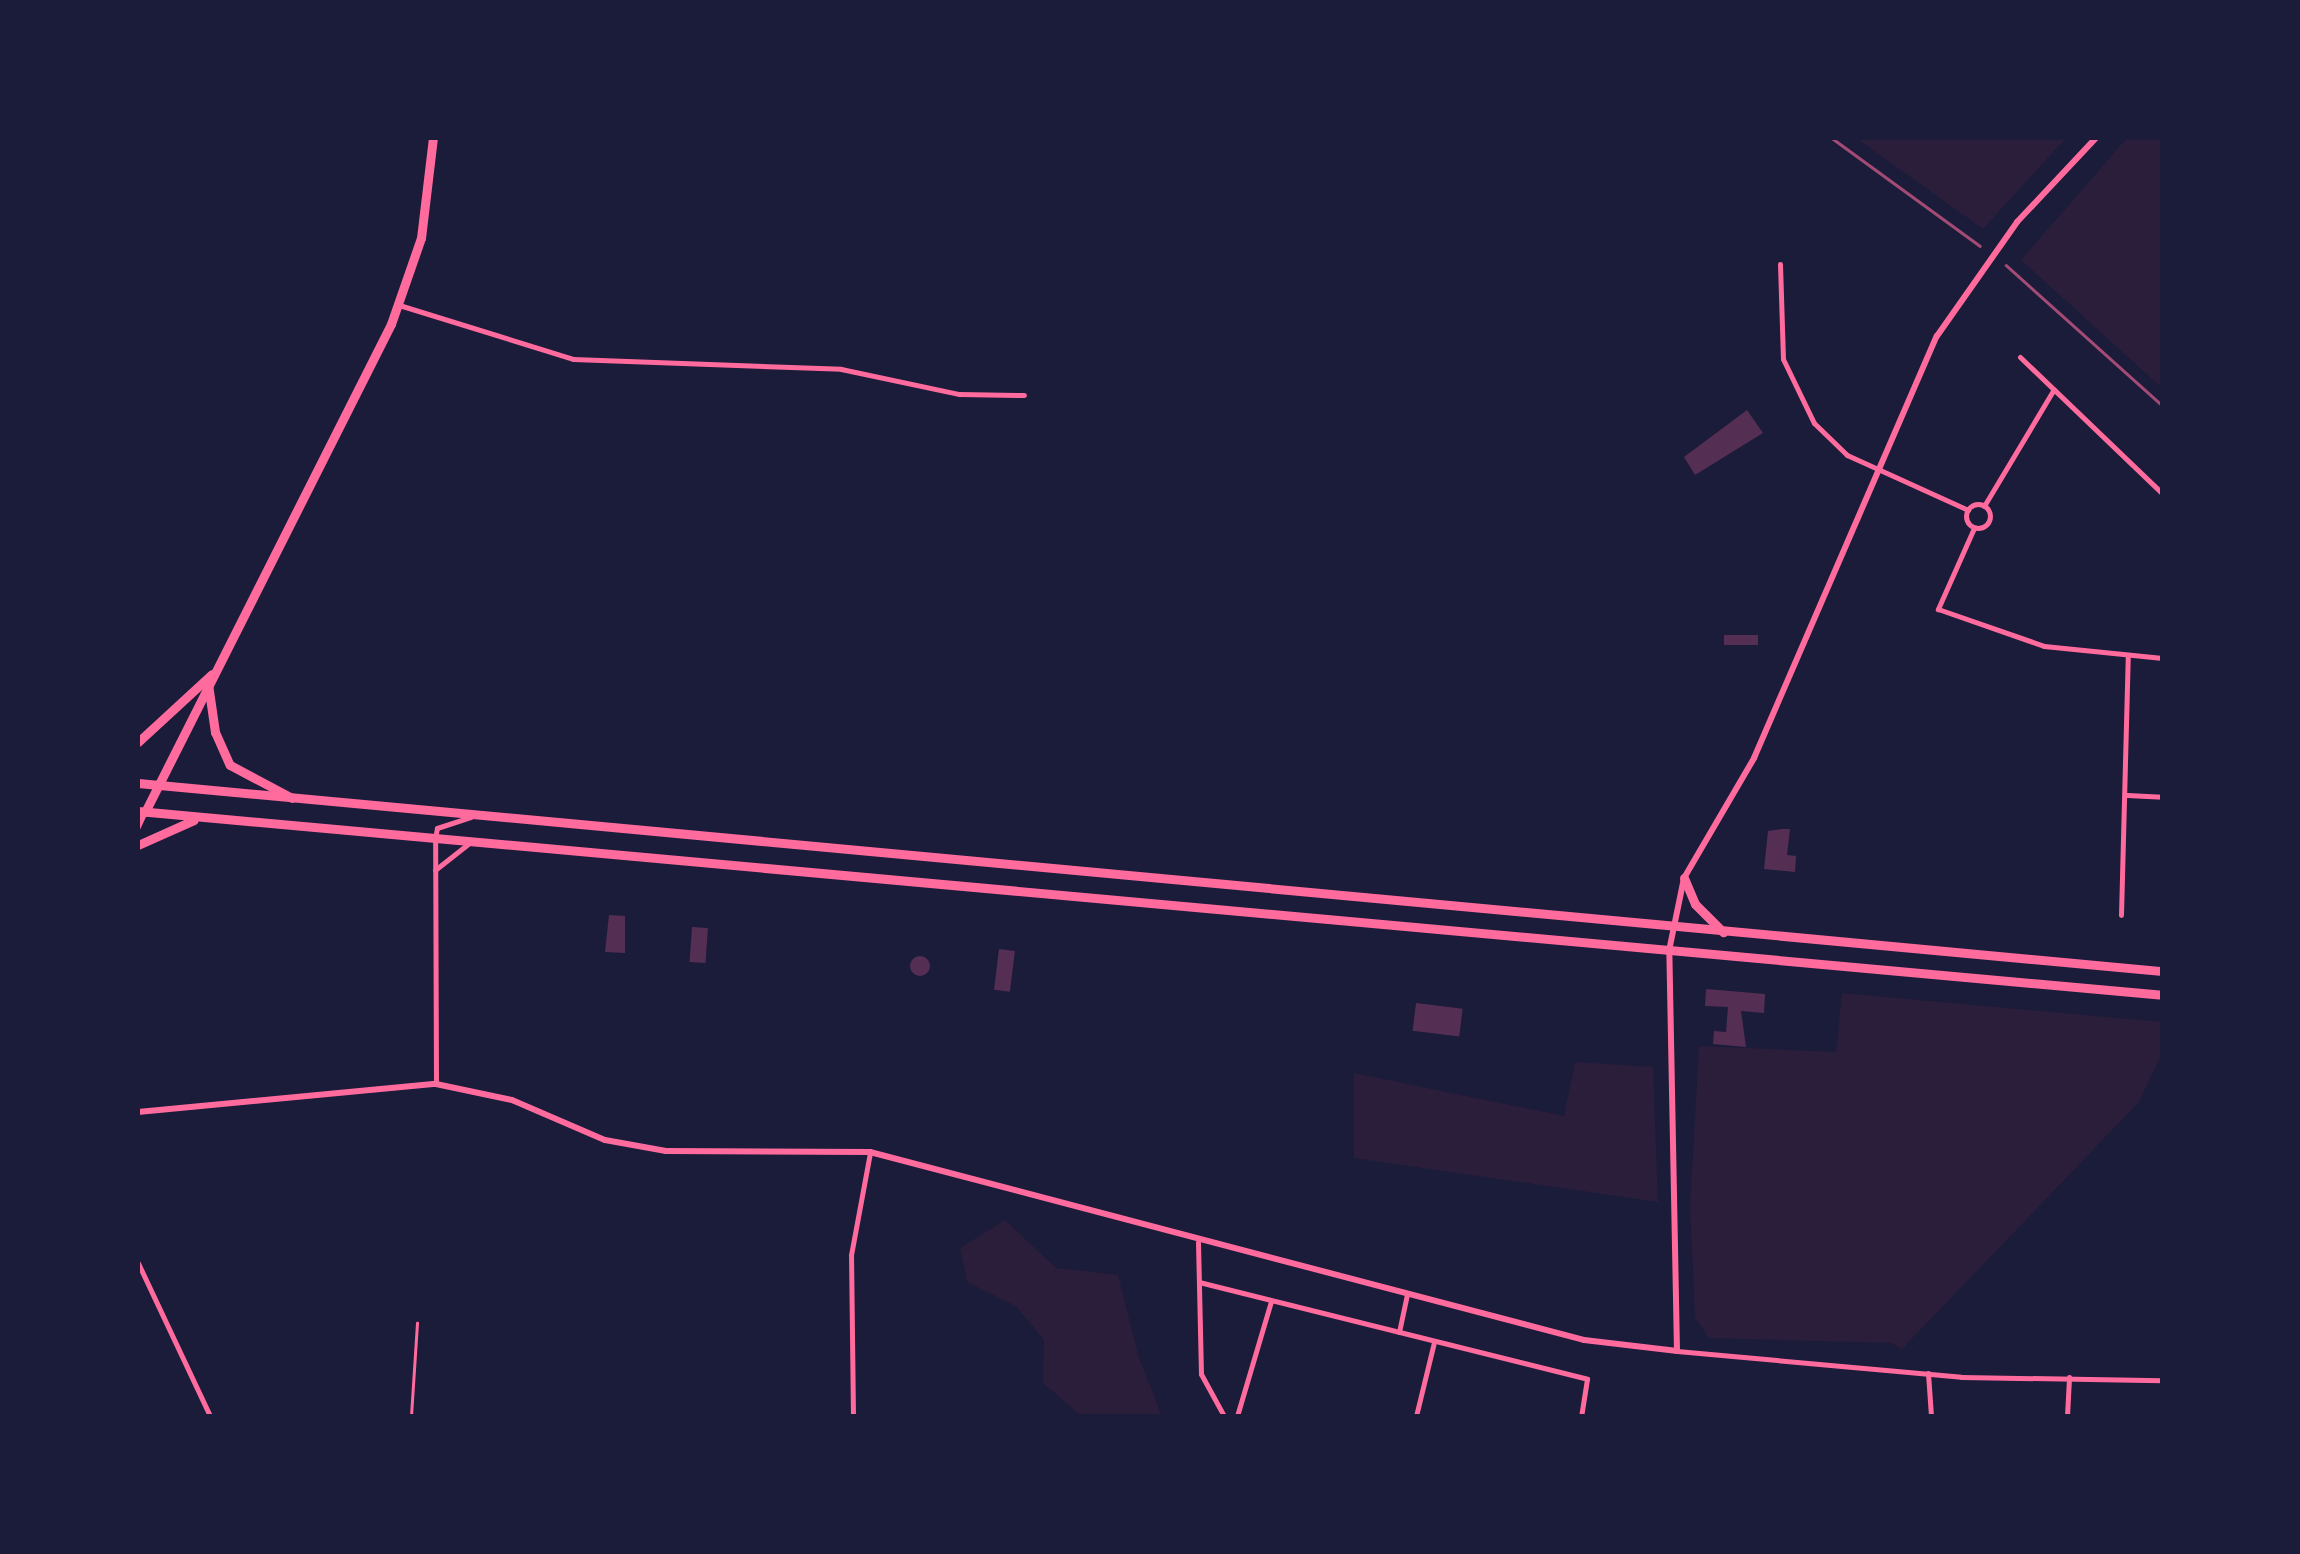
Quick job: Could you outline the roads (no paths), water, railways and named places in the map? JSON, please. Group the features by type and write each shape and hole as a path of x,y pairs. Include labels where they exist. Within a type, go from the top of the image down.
{"main road":[{"path":"433,138 424,224 399,304 156,790 141,812 2159,993"},
{"path":"138,742 210,679"},
{"path":"210,679 215,732 230,765 299,801"},
{"path":"138,784 156,790 2162,971"},
{"path":"138,845 201,818"},
{"path":"1684,878 1696,904 1723,932"}],"street":[{"path":"1677,1351 1669,951 1671,926 1684,878 1754,758 1913,382 1975,278 2008,234 2096,138"},
{"path":"1780,264 1778,334 1792,385 1828,438 1876,470 1968,510 1984,506 2054,389"},
{"path":"399,304 573,359 841,369 959,394 1024,395"},
{"path":"2020,357 2162,493"},
{"path":"1984,506 1990,520 1974,528 1938,609 2044,646 2162,658"},
{"path":"1968,510 1974,528"},
{"path":"2121,914 2128,656"},
{"path":"2127,795 2162,798"},
{"path":"138,827 141,812"},
{"path":"436,1084 435,839 437,828 470,817"},
{"path":"435,870 472,842"},
{"path":"140,1111 436,1084 512,1100 605,1140 666,1151 870,1152 1198,1242 1584,1340 1928,1373 2162,1380"},
{"path":"853,1416 851,1254 870,1152"},
{"path":"1198,1242 1202,1374 1224,1416"},
{"path":"138,1263 210,1416"},
{"path":"1200,1282 1587,1379 1582,1416"},
{"path":"1399,1332 1408,1295"},
{"path":"1236,1416 1272,1300"},
{"path":"1416,1416 1434,1341"},
{"path":"1928,1373 1931,1416"},
{"path":"2067,1416 2069,1377"}],"railway":[{"path":"1832,138 1980,246"},
{"path":"2006,265 2162,405"}]}
